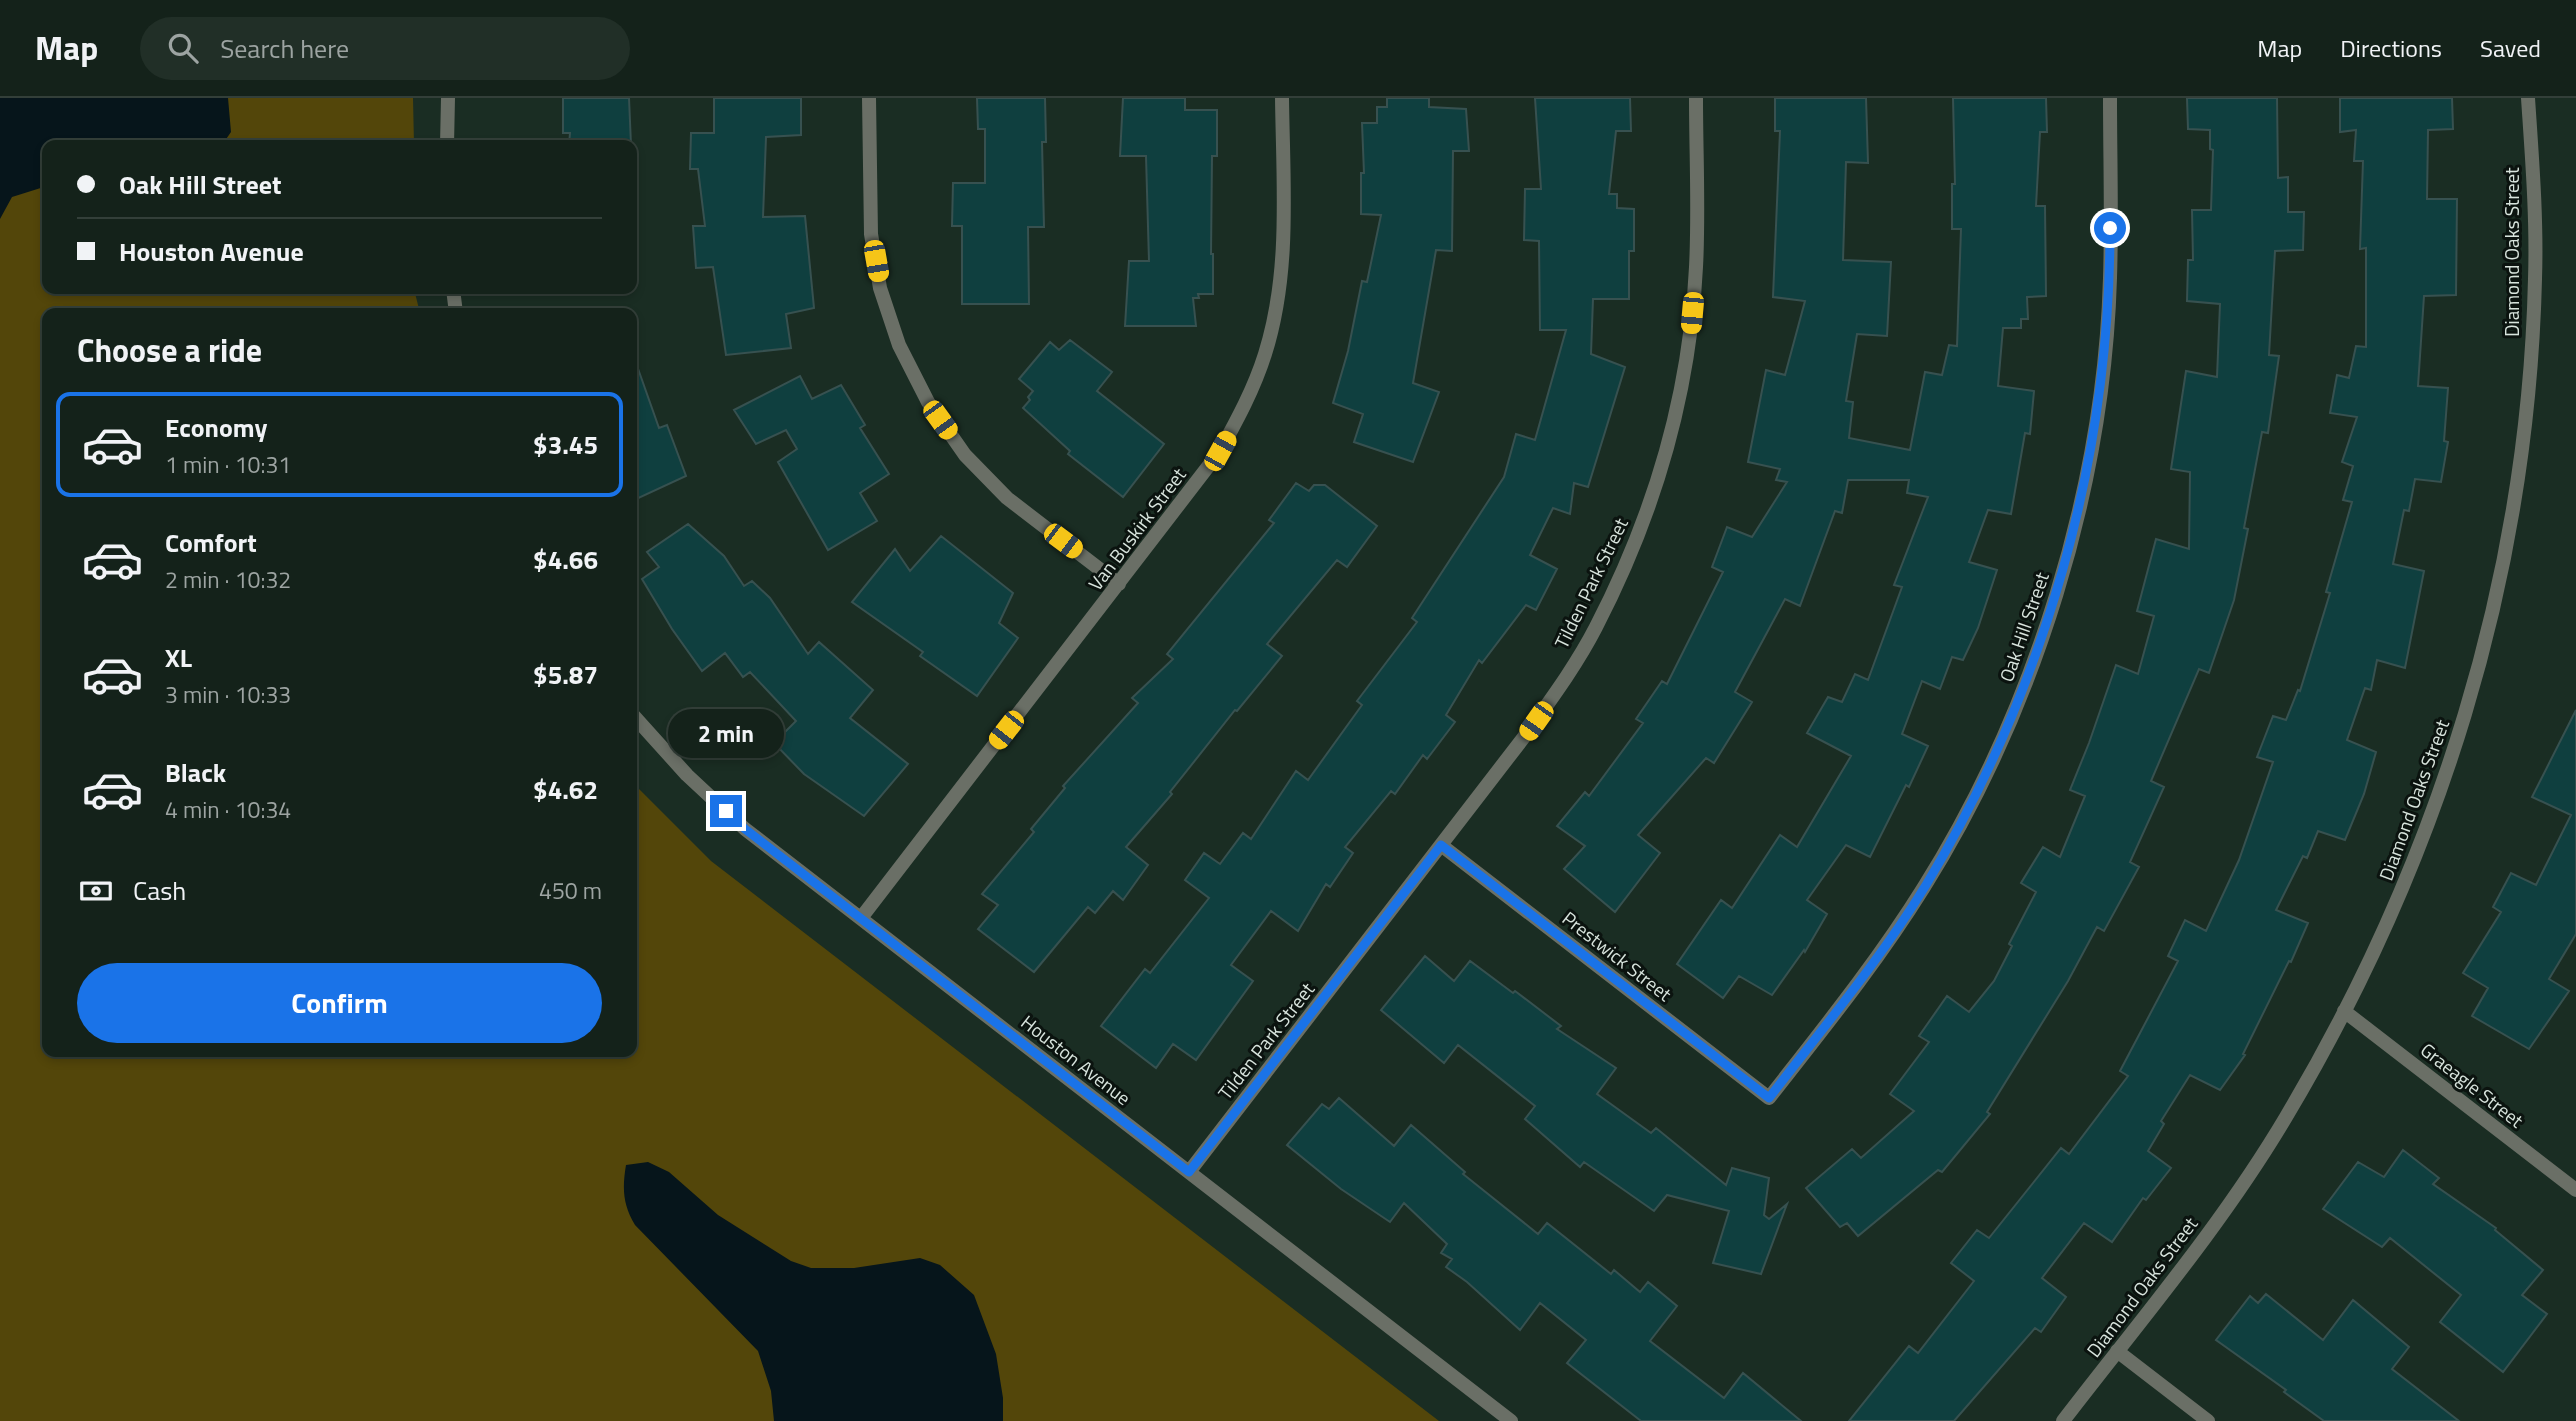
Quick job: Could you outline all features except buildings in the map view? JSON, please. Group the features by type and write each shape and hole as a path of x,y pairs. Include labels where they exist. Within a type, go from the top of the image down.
{"street":[{"path":"447,98 447,140"},
{"path":"869,98 871,234 880,288 899,345 928,402 965,455 1007,498 1119,583"},
{"name":"Van Buskirk Street","path":"861,918 1220,451 1249,397 1266,354 1283,261 1282,98"},
{"name":"Tilden Park Street","path":"1189,1172 1559,688 1595,628 1634,547 1662,468 1677,410 1690,336 1696,267 1696,98"},
{"name":"Oak Hill Street","path":"1769,1098 1872,965 1925,886 1949,844 1993,760 2023,692 2057,593 2084,492 2103,373 2110,279 2110,98"},
{"name":"Diamond Oaks Street","path":"2063,1421 2227,1207 2284,1120 2371,961 2418,856 2461,734 2487,638 2511,526 2528,398 2535,279 2534,187 2528,98"},
{"name":"Houston Avenue","path":"637,720 687,775 745,829 1511,1421"},
{"name":"Prestwick Street","path":"1441,845 1769,1098"},
{"name":"Graeagle Street","path":"2344,1011 2576,1190"},
{"path":"2117,1351 2208,1421"}],"shaded area":[{"path":"0,98 413,98 414,140 42,140 42,294 415,294 419,308 42,308 42,1057 637,1057 637,787 711,861 1439,1421 0,1421"},
{"path":"0,98 228,98 231,132 225,140 42,140 42,188 12,197 0,219"},
{"path":"648,1162 669,1172 718,1215 791,1261 811,1268 854,1268 920,1258 940,1265 974,1295 996,1354 1003,1398 1003,1421 774,1421 771,1391 758,1351 631,1218 624,1196 626,1165"}],"route":[{"path":"726,811 745,829 1189,1172 1441,845 1769,1098 1872,965 1925,886 1962,822 2023,692 2057,593 2084,492 2103,373 2110,279 2110,228"}]}
